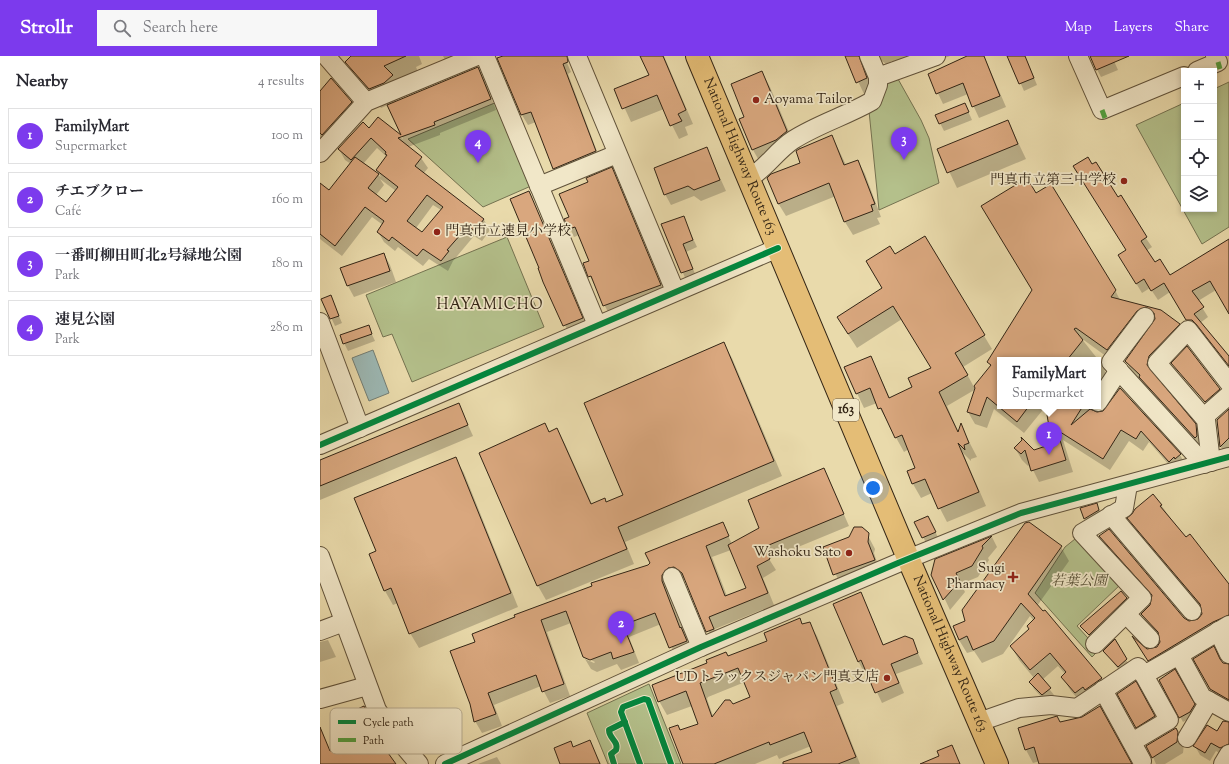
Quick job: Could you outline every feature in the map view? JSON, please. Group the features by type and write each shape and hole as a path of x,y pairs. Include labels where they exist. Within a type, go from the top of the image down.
{"highway":[{"name":"National Highway Route 163","path":"685,56 772,251 903,560 983,764"},
{"name":"National Highway Route 163","path":"697,56 749,178 772,251"},
{"name":"National Highway Route 163","path":"903,560 979,722 997,764"}],"street":[{"path":"326,56 366,102"},
{"path":"320,153 366,102 477,56"},
{"path":"485,56 597,325"},
{"path":"577,56 675,292"},
{"path":"749,178 757,173 791,142 819,125 845,116 872,101 878,85 878,77 869,56"},
{"path":"878,77 936,56"},
{"path":"1078,56 1102,110 1181,77"},
{"path":"1204,68 1218,62 1215,56"},
{"path":"538,186 617,154"},
{"path":"320,445 772,251"},
{"path":"1145,317 1111,362 1207,463"},
{"path":"320,322 360,428"},
{"path":"1207,463 1206,420 1157,363 1188,330 1229,383"},
{"path":"1101,397 1119,370"},
{"path":"1204,417 1229,395"},
{"path":"445,764 701,647 903,560 1021,513 1128,486 1229,457"},
{"path":"1128,486 1124,508 1082,533 1142,598"},
{"path":"1111,515 1192,611"},
{"path":"320,556 376,708"},
{"path":"671,578 701,647"},
{"path":"1095,644 1142,598 1164,579"},
{"path":"1126,614 1150,639"},
{"path":"320,631 344,622"},
{"path":"1144,675 1224,628 1229,654"},
{"path":"1179,655 1202,697 1229,712"},
{"path":"979,722 1019,708 1051,705 1077,708 1138,667 1169,720 1132,742"},
{"path":"320,699 367,686"},
{"path":"1103,690 1142,761"},
{"path":"1188,738 1209,700"},
{"path":"411,754 419,764"},
{"path":"1223,764 1229,754"}],"green space":[{"path":"898,79 921,120 929,138 939,183 879,210 869,111 885,83"},
{"path":"1229,82 1229,227 1202,244 1184,212 1217,212 1217,88"},
{"path":"497,102 531,186 483,207 408,139"},
{"path":"1181,104 1181,206 1136,125"},
{"path":"507,237 544,327 412,382 392,334 383,337 366,295"},
{"name":"若葉公園","path":"1080,535 1121,584 1077,626 1099,650 1092,657 1035,593 1065,547"},
{"path":"649,684 681,764 608,764 587,713"}],"water":[{"path":"373,350 389,393 369,401 352,358"}],"building":[{"path":"351,56 406,56 384,66 393,75 384,83 369,89 345,62"},
{"path":"503,56 567,56 568,62 563,64 596,151 553,169 531,112 521,115 497,58"},
{"path":"640,56 663,56 686,110 678,114 682,121 670,126 657,95 622,109 614,89 649,75"},
{"path":"845,56 859,56 867,78 856,83"},
{"path":"967,56 984,56 1000,96 972,107 963,83 936,94 928,74"},
{"path":"1007,56 1025,56 1034,78 1019,84"},
{"path":"1090,56 1129,56 1096,70"},
{"path":"478,67 491,99 434,122 435,125 398,138 422,157 415,166 484,219 475,231 468,226 447,250 449,251 441,261 423,249 417,256 392,237 389,241 377,232 384,221 365,207 335,246 320,234 320,183 329,190 355,157 379,174 368,188 386,202 398,187 376,170 387,155 385,154 386,152 371,138 351,160 338,149 363,122 369,128 378,117 401,135 387,105","holes":["427,195 443,207 422,232 407,221"]},
{"name":"Aoyama Tailor","path":"762,71 787,131 776,140 752,150 739,119 744,117 731,84"},
{"path":"331,78 352,102 322,135 320,133 320,91"},
{"path":"965,103 969,112 939,124 935,115"},
{"path":"1008,120 1018,144 947,173 937,149"},
{"path":"832,135 844,165 858,160 875,204 871,205 873,211 844,222 829,183 778,204 767,178 771,174 800,163 796,151 799,149"},
{"path":"707,147 720,180 694,190 688,186 664,195 654,168"},
{"path":"1088,157 1092,164 1096,162 1118,197 1121,195 1147,237 1141,241 1155,262 1160,259 1170,275 1229,239 1229,314 1210,281 1192,291 1204,307 1194,314 1229,356 1229,366 1196,324 1192,320 1186,320 1164,283 1151,291 1144,279 1136,284 1118,255 1126,250 1073,166"},
{"path":"612,167 661,285 603,306 591,276 588,277 583,263 589,261 575,227 569,229 564,219 569,217 559,194 588,182 586,178"},
{"path":"1027,178 1036,193 1051,184 1116,290 1111,297 1161,310 1180,324 1149,356 1147,365 1196,424 1197,436 1195,438 1139,377 1140,375 1125,361 1155,319 1154,313 1146,307 1137,311 1107,350 1076,328 1074,329 1083,340 1069,357 997,357 997,405 987,397 980,416 967,412 975,388 974,386 991,365 987,362 1032,290 981,206"},
{"path":"529,191 583,318 563,326 543,282 539,268 510,199"},
{"path":"684,216 693,240 683,244 693,269 681,273 661,224"},
{"path":"925,236 985,335 955,353 968,375 939,392 958,432 961,423 969,443 964,445 965,450 958,443 979,492 938,509 925,479 912,484 907,471 915,468 902,435 895,438 881,408 878,409 870,388 856,394 844,367 871,356 889,398 912,387 908,378 931,368 893,306 848,334 837,317 882,288 866,261 890,246 895,254"},
{"path":"384,253 390,271 347,286 340,268"},
{"path":"331,295 339,316 330,319 321,299"},
{"path":"369,325 372,334 343,344 340,335"},
{"path":"724,342 774,461 618,527 627,549 537,586 479,453 545,423 549,432 557,428 591,504 605,498 606,502 623,495 584,403"},
{"path":"1187,346 1220,389 1205,402 1171,363"},
{"path":"1120,388 1181,454 1175,459 1174,457 1169,462 1141,431 1136,439 1121,430 1103,459 1057,430 1066,460 1031,471 1025,450 1021,454 1014,448 1022,440 1021,437 1034,450 1052,444 1047,415 1051,409 1081,409 1071,425 1090,409 1097,412 1103,411"},
{"path":"459,403 468,425 320,486 320,460"},
{"path":"1001,409 1027,409 1017,422"},
{"path":"1229,409 1229,438 1220,447 1217,420"},
{"path":"456,457 511,593 409,634 391,588 384,591 369,554 376,551 354,498"},
{"path":"824,468 844,514 764,547 770,559 757,566 768,593 709,617 714,629 706,632 682,573 674,567 668,568 662,575 662,581 680,628 681,627 687,641 669,648 655,613 623,625 634,652 613,659 611,652 590,660 583,657 566,611 541,620 564,684 542,692 536,675 488,693 496,714 474,722 470,704 450,651 475,642 472,634 515,617 514,615 592,586 591,583 648,565 650,563 645,553 723,522 729,536 706,546 725,596 746,588 728,545 759,528 748,500"},
{"path":"1153,494 1162,505 1160,506 1186,537 1190,534 1229,584 1229,615 1213,622 1148,661 1132,636 1147,649 1157,647 1160,642 1158,632 1141,614 1150,605 1152,595 1099,536 1109,529 1184,618 1189,621 1198,619 1202,614 1200,604 1127,518"},
{"path":"1097,503 1099,510 1084,519 1080,508"},
{"path":"928,516 936,532 922,538 914,522"},
{"path":"1029,522 1062,546 1028,594 1043,611 1045,610 1102,678 1085,690 1083,687 1075,693 1061,677 1066,672 1050,653 1030,670 1010,646 1029,629 1027,626 1035,618 1021,603 994,641 973,650 967,636 959,640 953,626 965,621 962,610 1025,523"},
{"name":"Washoku Sato","path":"854,527 862,527 869,533 868,542 875,560 833,575 823,547 849,537"},
{"path":"992,536 982,546 983,548 972,566 956,573 960,581 943,600 931,575 935,559"},
{"path":"1121,591 1127,598 1089,635 1080,626"},
{"path":"861,592 883,645 905,636 913,639 918,653 891,664 899,683 875,693 861,660 858,662 833,604"},
{"path":"800,618 802,624 810,622 837,689 830,692 856,757 838,764 783,764 783,762 812,752 804,732 770,745 769,742 714,764 683,764 669,728 678,725 680,730 698,724 686,691 658,702 652,685 707,663 706,660 726,652 728,656 767,641 764,633","holes":["738,668 750,697 733,704 730,700 725,700 712,717 700,683"]},
{"path":"1115,639 1127,659 1118,667 1103,651"},
{"path":"1214,646 1223,663 1229,664 1229,700 1210,689 1193,659"},
{"path":"1175,669 1195,704 1190,712 1179,718 1159,680"},
{"path":"1038,673 1051,688 1042,695 1029,682"},
{"path":"1136,681 1155,716 1136,728 1117,694"},
{"path":"1100,706 1132,764 1039,764 1034,747 1025,750 1018,728 1057,716 1060,722 1082,717"},
{"path":"1223,721 1229,722 1229,744 1220,748 1211,743 1205,753 1193,746 1207,725 1217,731"},
{"path":"320,727 330,754 389,754 396,764 320,764"},
{"path":"1176,728 1178,732 1177,742 1152,758 1146,746"},
{"path":"590,740 600,764 560,764 554,748 571,741 573,747"},
{"path":"952,745 960,764 920,764 939,756 937,751"}],"marked path":[{"path":"1218,62 1220,69"},
{"path":"1102,110 1105,118"}],"cycle path":[{"path":"320,445 778,248"},
{"path":"445,764 701,647 898,563 1021,513 1229,457"},
{"path":"640,764 621,712 623,707 644,699 648,700 671,764"},
{"path":"614,764 611,754 617,747 609,733 609,730 625,722"}],"place":[{"name":"Aoyama Tailor","path":"756,100"},
{"name":"一番町柳田町北2号緑地公園","path":"904,160"},
{"name":"速見公園","path":"478,163"},
{"name":"門真市立第三中学校","path":"1124,181"},
{"name":"門真市立速見小学校","path":"437,232"},
{"name":"FamilyMart","path":"1049,455"},
{"name":"Washoku Sato","path":"849,553"},
{"name":"Sugi Pharmacy","path":"1013,577"},
{"name":"チエブクロー","path":"621,644"},
{"name":"UDトラックスジャパン門真支店","path":"887,678"}],"district":[{"name":"HAYAMICHO","path":"490,305"}]}
